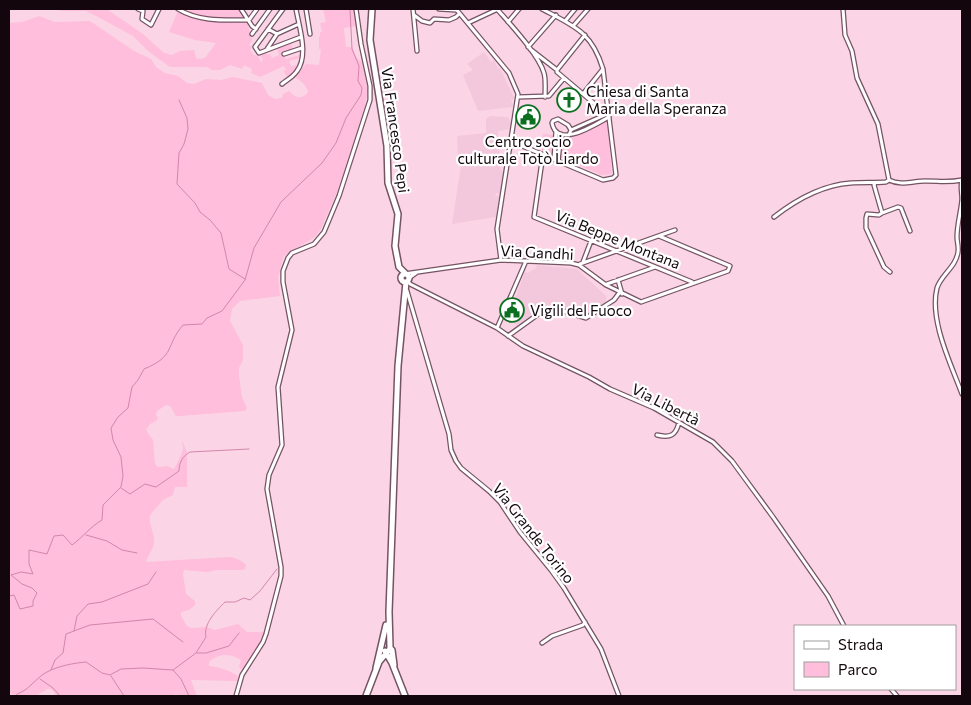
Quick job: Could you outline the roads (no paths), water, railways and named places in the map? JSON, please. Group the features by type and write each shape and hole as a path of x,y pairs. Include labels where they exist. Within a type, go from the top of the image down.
{"main road":[{"name":"Via Francesco Pepi","path":"372,9 370,40 387,146 388,183 398,217 396,238 397,264 405,278"},
{"path":"404,306 407,299 405,278"},
{"path":"366,696 376,668 386,649 398,366 405,278"},
{"path":"386,649 405,696"}],"street":[{"path":"138,9 143,10 142,19 151,25 158,9"},
{"path":"178,9 196,16 222,20 249,20"},
{"path":"249,20 257,9"},
{"path":"252,34 270,9"},
{"path":"283,9 255,47 259,53 301,37"},
{"path":"282,84 297,71 302,61 301,37 296,9"},
{"path":"306,9 310,34"},
{"path":"236,696 242,675 263,642 281,576 267,490 269,475 282,445 278,387 292,330 283,282 283,271 292,253 318,240 324,232 336,204 370,100 371,92 356,9"},
{"path":"413,9 417,51"},
{"path":"440,9 456,9 509,73 517,91 518,97 512,140 497,229 500,260"},
{"path":"508,22 519,9"},
{"path":"512,140 603,180 613,178 616,175 603,70 595,49 585,35 574,25 542,9"},
{"path":"566,20 575,9"},
{"path":"574,25 588,9"},
{"path":"843,9 845,35 852,51 857,78 878,124 889,180"},
{"path":"243,10 252,26 256,29"},
{"path":"468,23 499,10 529,48 544,74 545,97"},
{"path":"414,15 422,21 430,23 434,19 453,19 459,14"},
{"path":"529,48 556,15"},
{"path":"267,50 277,34 299,24"},
{"path":"268,29 277,34"},
{"path":"557,70 585,35"},
{"path":"284,54 302,48"},
{"path":"529,48 557,70 608,116"},
{"path":"583,94 603,70"},
{"path":"518,97 545,97 551,94 564,78"},
{"path":"569,135 571,130 608,116"},
{"path":"571,130 568,125 558,119 552,123 553,128 563,136 574,135 608,116"},
{"path":"556,131 556,160"},
{"path":"556,160 561,134"},
{"name":"Via Beppe Montana","path":"543,154 534,217 693,282"},
{"path":"774,217 791,204 829,186 849,183 875,183 889,180 895,183 927,181 946,183 962,180 962,198 957,234 958,253 949,272 939,281 935,297 938,322 944,344 962,394"},
{"path":"875,183 882,213"},
{"path":"890,272 884,267 866,224 867,214 879,215 898,207 901,208 910,231"},
{"path":"581,263 676,230"},
{"path":"659,236 730,266 728,271 693,282"},
{"path":"581,263 592,241"},
{"name":"Via Gandhi","path":"405,278 421,272 500,260 581,263 606,285 641,302 693,282"},
{"path":"497,328 526,260"},
{"path":"606,285 655,267"},
{"name":"Via Libertà","path":"405,278 410,284 497,328 523,346 563,364 610,389 654,408 713,442 732,460 828,596 843,625"},
{"path":"508,336 544,310 560,310 586,318 614,300 621,293 618,280"},
{"name":"Via Grande Torino","path":"407,299 449,434 453,456 461,468 500,502 520,532 551,570 601,649 618,696"},
{"path":"657,435 672,436 675,434 679,422"},
{"path":"542,643 552,636 583,625 585,622"}],"waterway":[{"path":"9,596 14,595 20,609 33,606 37,593 11,575 21,572 33,574 29,564 29,550 47,554 54,536 63,535 72,545 102,520 103,505 121,487 123,476 121,457 113,440 111,428 118,417 128,408 132,387 144,369 161,360 166,355 177,332 183,325 202,324 207,318 222,311 245,280 254,248 281,202 322,163 336,143 346,118 361,95 362,88 358,81 359,66 352,49 350,9"},
{"path":"179,100 187,118 188,129 184,144 179,153 177,184 195,203 200,212 221,233 229,269 245,279"},
{"path":"121,488 130,494 145,484 156,487 179,471 182,460 190,452 249,449"},
{"path":"86,535 107,541 122,550 137,553"},
{"path":"173,670 196,653 206,637 208,623 225,602 235,602 244,598 250,600 260,591 277,569"},
{"path":"74,631 77,616 88,604 102,602 148,584 156,572"},
{"path":"51,670 55,660 63,653 66,634 90,625 153,619 183,642"},
{"path":"197,653 206,653 229,646 239,633"},
{"path":"15,696 51,670 66,665 86,662 102,673 110,675 121,669 173,670 181,679 189,696"},
{"path":"111,676 124,696"},
{"path":"40,679 53,688 60,696"}],"place":[{"name":"Chiesa di Santa Maria della Speranza","path":"569,100"},
{"name":"Centro socio culturale Totò Liardo","path":"528,117"},
{"name":"Vigili del Fuoco","path":"512,310"}]}
